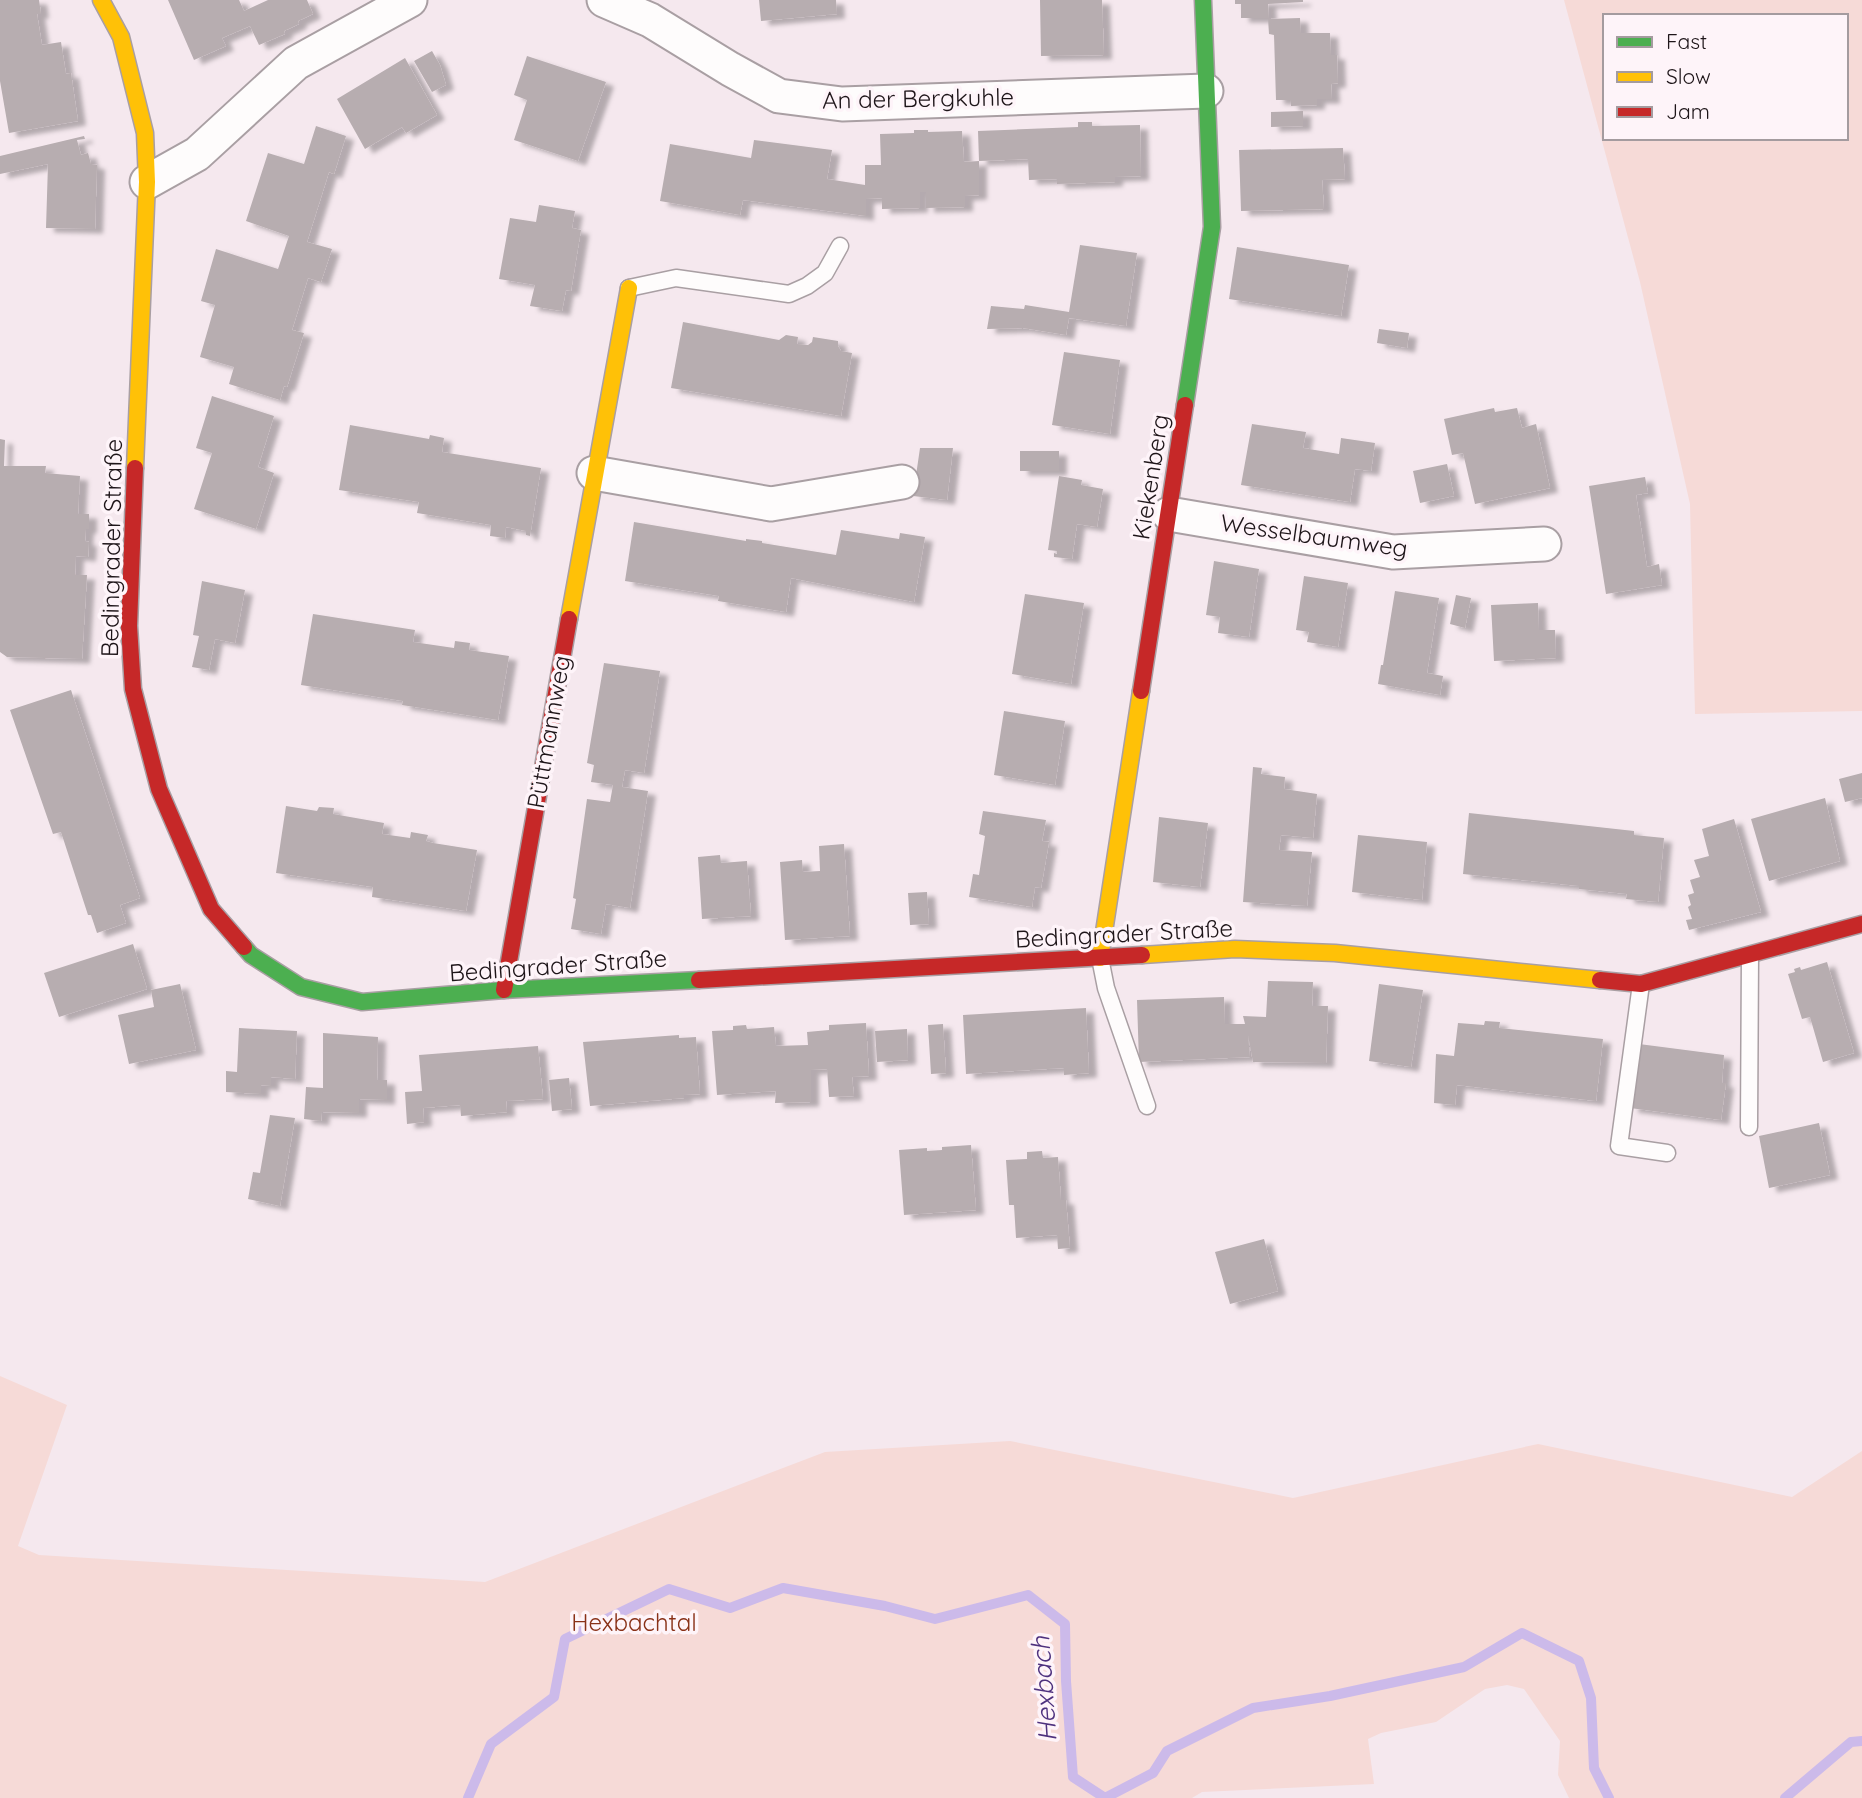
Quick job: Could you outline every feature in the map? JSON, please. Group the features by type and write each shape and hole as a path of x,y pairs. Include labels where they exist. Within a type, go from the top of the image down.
{"street":[{"name":"Bedingrader Straße","path":"101,0 121,37 145,134 147,182 129,626 133,689 159,789 211,909 251,956 300,987 362,1002 504,990 1100,958 1235,948 1335,953 1641,984 1862,925"},
{"path":"147,182 197,154 296,64 410,0"},
{"name":"An der Bergkuhle","path":"604,0 653,10 730,69 779,96 842,104 1206,91"},
{"name":"Kiekenberg","path":"1100,958 1212,228 1203,0"},
{"name":"Püttmannweg","path":"504,990 629,288"},
{"path":"594,473 772,504 902,482"},
{"name":"Wesselbaumweg","path":"1169,514 1394,552 1544,544"}],"lane":[{"path":"629,288 676,278 789,295 807,286 825,272 840,246"},
{"path":"1749,1127 1750,955"},
{"path":"1100,958 1106,988 1147,1106"},
{"path":"1641,984 1619,1146 1667,1153"}],"green space":[{"path":"1564,0 1862,0 1862,711 1695,714 1690,504 1640,282"},
{"name":"Hexbachtal","path":"0,1376 67,1405 18,1546 39,1555 485,1582 825,1452 1010,1441 1293,1498 1538,1444 1792,1497 1862,1451 1862,1798 1569,1798 1558,1775 1560,1741 1524,1689 1507,1685 1485,1689 1436,1722 1381,1733 1368,1739 1374,1784 1202,1792 1192,1798 0,1798"}],"building":[{"path":"0,0 39,0 41,14 37,14 42,45 61,42 66,74 71,73 78,121 9,133 0,81"},
{"path":"168,0 239,0 244,11 268,0 307,0 313,14 284,31 285,34 259,45 250,26 222,38 226,46 194,60"},
{"path":"759,0 836,0 837,14 761,21"},
{"path":"1040,0 1102,0 1104,55 1041,56"},
{"path":"1235,0 1303,2 1268,4 1269,18 1241,18 1241,4 1235,4"},
{"path":"1300,18 1301,33 1330,33 1331,55 1337,55 1338,83 1331,84 1332,99 1317,99 1317,105 1291,106 1290,100 1276,100 1274,35 1269,34 1268,19"},
{"path":"432,51 446,85 432,92 414,61"},
{"path":"527,56 606,82 578,161 514,140 527,100 514,95"},
{"path":"405,58 437,115 406,133 402,127 365,149 337,99"},
{"path":"1303,111 1303,126 1271,127 1271,112"},
{"path":"1078,122 1092,122 1092,126 1140,125 1141,176 1115,177 1115,182 1057,184 1057,179 1029,180 1028,159 979,161 978,131 1078,127"},
{"path":"316,126 346,136 334,174 329,172 307,242 332,249 321,282 308,278 292,330 304,333 287,387 284,386 280,400 229,384 234,367 200,357 215,305 201,301 216,249 278,269 289,236 246,221 268,153 304,164"},
{"path":"914,130 962,131 964,162 979,161 979,195 965,196 965,207 926,208 926,192 920,192 920,208 882,209 882,198 866,199 866,216 743,200 740,215 660,201 670,144 751,158 754,140 832,150 827,179 865,185 865,165 881,165 880,134 914,133"},
{"path":"84,136 85,139 77,140 81,155 88,153 91,164 97,165 95,229 46,228 48,164 0,174 0,156"},
{"path":"1343,148 1345,179 1322,180 1324,209 1241,211 1239,150"},
{"path":"539,205 575,211 572,228 581,230 571,291 566,290 562,311 530,306 535,285 499,279 510,218 536,222"},
{"path":"1080,245 1137,253 1126,326 1069,318 1066,335 1023,328 987,329 991,306 1024,309 1025,305 1069,312"},
{"path":"1237,247 1349,265 1341,316 1229,299"},
{"path":"683,322 779,340 786,335 798,337 797,344 808,345 813,337 838,341 841,351 852,353 841,416 671,388"},
{"path":"1379,329 1409,333 1407,348 1377,343"},
{"path":"1064,352 1120,360 1110,434 1052,425"},
{"path":"212,396 274,416 258,467 274,473 256,529 194,509 212,453 196,448"},
{"path":"1494,408 1495,412 1517,408 1522,428 1536,424 1550,488 1475,504 1463,453 1452,455 1444,419"},
{"path":"1252,424 1306,432 1303,448 1339,454 1341,438 1375,443 1371,471 1355,469 1350,502 1241,485"},
{"path":"350,425 429,439 430,435 444,438 442,452 541,468 530,536 526,535 526,531 506,527 505,538 490,536 491,525 417,513 419,502 339,490"},
{"path":"0,439 5,440 4,466 46,466 45,473 80,476 78,514 89,514 89,529 86,529 85,541 89,542 88,557 76,556 75,575 87,575 82,659 7,657 0,652"},
{"path":"920,448 953,448 947,500 913,496"},
{"path":"1020,451 1059,451 1059,471 1020,471"},
{"path":"1447,464 1454,496 1420,503 1413,471"},
{"path":"1059,476 1082,480 1081,485 1103,489 1097,527 1077,524 1072,559 1054,557 1057,551 1048,550"},
{"path":"1645,477 1648,493 1636,495 1647,567 1659,564 1662,585 1606,594 1589,486"},
{"path":"634,522 836,555 841,530 899,539 900,533 925,537 914,602 791,578 786,612 718,601 719,596 625,581"},
{"path":"1214,561 1259,569 1249,637 1218,633 1220,617 1206,615"},
{"path":"1304,576 1348,583 1338,647 1307,642 1309,632 1296,630"},
{"path":"202,581 245,590 235,643 215,639 209,670 192,667 199,636 193,635"},
{"path":"1395,591 1439,598 1427,673 1443,676 1440,695 1378,684"},
{"path":"1025,594 1084,603 1071,684 1012,674"},
{"path":"1456,595 1471,598 1465,628 1450,624"},
{"path":"1538,603 1539,630 1555,630 1556,658 1494,661 1491,605"},
{"path":"313,614 415,630 413,642 454,648 455,641 470,643 469,650 509,656 498,720 301,685"},
{"path":"604,663 660,671 644,773 625,770 622,787 648,791 630,908 606,904 601,934 571,929 587,799 610,802 613,785 591,782 594,765 587,763"},
{"path":"71,690 140,898 120,905 126,923 97,933 91,915 88,915 61,832 53,834 10,710"},
{"path":"1004,711 1065,721 1055,785 994,775"},
{"path":"1253,767 1262,768 1261,774 1285,777 1284,789 1317,794 1313,838 1281,835 1279,850 1312,852 1307,906 1243,902"},
{"path":"1862,773 1862,798 1845,802 1839,779"},
{"path":"1825,798 1840,861 1769,881 1751,819"},
{"path":"286,806 317,811 319,807 334,808 333,814 384,823 382,834 410,838 411,832 428,835 426,841 433,843 477,850 466,911 372,897 373,887 276,873"},
{"path":"983,811 1046,820 1042,841 1049,842 1041,888 1035,887 1032,907 969,897 973,874 979,875 985,836 979,834"},
{"path":"1469,813 1634,831 1634,835 1664,838 1658,902 1626,899 1627,894 1579,889 1579,886 1463,874"},
{"path":"1159,817 1208,823 1200,887 1153,882"},
{"path":"1734,819 1761,912 1689,930 1686,920 1692,919 1688,895 1694,893 1690,880 1700,877 1694,860 1709,856 1702,829"},
{"path":"1358,835 1427,842 1422,900 1352,892"},
{"path":"844,844 850,936 785,940 780,862 802,860 803,872 820,871 819,846"},
{"path":"720,855 721,863 747,861 751,916 702,919 698,857"},
{"path":"927,892 929,924 910,925 908,893"},
{"path":"133,944 147,989 59,1017 44,973"},
{"path":"1827,962 1854,1053 1823,1062 1810,1017 1802,1019 1788,974 1800,967 1801,970"},
{"path":"1268,981 1313,982 1312,1006 1328,1006 1326,1063 1253,1062 1248,1035 1250,1057 1139,1062 1137,1000 1224,997 1225,1024 1245,1024 1243,1016 1266,1017"},
{"path":"180,984 196,1050 129,1064 118,1015 154,1007 151,990"},
{"path":"1379,984 1423,990 1411,1067 1369,1061"},
{"path":"1086,1008 1089,1073 1064,1075 1064,1068 966,1074 963,1015"},
{"path":"1485,1021 1500,1022 1499,1028 1603,1039 1596,1101 1457,1085 1455,1105 1434,1103 1436,1054 1454,1056 1458,1023 1484,1025"},
{"path":"866,1023 869,1076 852,1077 854,1096 829,1097 827,1069 811,1070 811,1102 775,1103 776,1091 717,1095 712,1031 733,1030 733,1026 746,1025 747,1029 774,1027 776,1046 808,1045 807,1032 829,1030 829,1025"},
{"path":"943,1024 946,1073 931,1074 928,1025"},
{"path":"239,1028 297,1031 295,1079 271,1077 271,1086 261,1085 261,1094 226,1092 226,1071 237,1072"},
{"path":"907,1029 908,1060 877,1062 875,1031"},
{"path":"323,1033 378,1037 377,1080 387,1080 387,1100 359,1099 359,1113 322,1112 321,1121 304,1119 306,1087 323,1088"},
{"path":"679,1035 679,1038 696,1037 700,1094 684,1095 684,1098 590,1106 583,1042"},
{"path":"1639,1044 1724,1055 1722,1083 1726,1083 1721,1120 1630,1108"},
{"path":"538,1046 543,1099 506,1101 507,1112 461,1116 460,1105 423,1108 424,1122 407,1124 405,1092 422,1091 419,1055"},
{"path":"569,1078 572,1109 552,1111 549,1080"},
{"path":"270,1115 295,1118 280,1206 248,1199 253,1172 260,1173"},
{"path":"1819,1123 1830,1175 1769,1188 1759,1136"},
{"path":"971,1145 976,1210 904,1215 899,1150 942,1150 942,1147"},
{"path":"1042,1151 1043,1158 1058,1157 1061,1200 1066,1200 1070,1248 1058,1249 1057,1235 1016,1238 1014,1205 1009,1205 1006,1160 1027,1159 1027,1152"},
{"path":"1264,1239 1278,1291 1230,1304 1215,1252"}],"waterway":[{"name":"Hexbach","path":"468,1798 491,1744 554,1697 565,1639 669,1589 730,1608 783,1588 885,1606 935,1619 1028,1595 1065,1624 1073,1777 1105,1798 1153,1773 1167,1751 1253,1708 1330,1696 1464,1667 1522,1633 1579,1661 1591,1698 1594,1768 1609,1798"},
{"name":"Hexbach","path":"1785,1798 1851,1742 1862,1741"}],"traffic: fast":[{"path":"1185,405 1212,227 1203,0"},
{"path":"244,947 251,955 301,987 362,1002 504,990 699,980"}],"traffic: slow":[{"path":"101,0 121,37 145,133 147,182 135,468"},
{"path":"569,619 629,288"},
{"path":"1100,958 1141,691"},
{"path":"1142,955 1235,949 1335,953 1600,980"}],"traffic: jam":[{"path":"1141,691 1185,405"},
{"path":"135,468 129,626 133,689 159,789 211,909 244,947"},
{"path":"504,990 569,619"},
{"path":"1600,980 1641,984 1862,924"},
{"path":"699,980 1142,955"}]}
